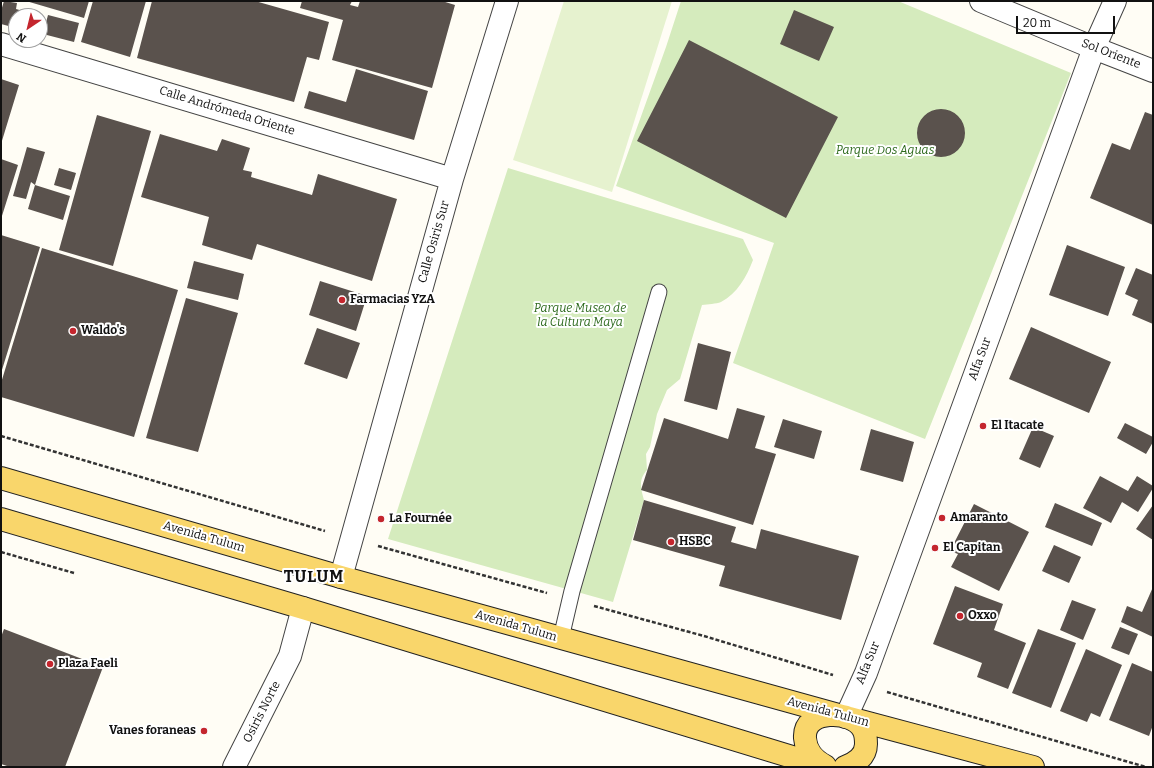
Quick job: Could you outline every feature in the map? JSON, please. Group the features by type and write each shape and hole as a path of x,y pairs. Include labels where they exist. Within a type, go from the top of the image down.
{"main road":[{"name":"Avenida Tulum","path":"1,478 341,577 846,717 1033,767"},
{"path":"1,520 303,608 826,767"},
{"path":"826,767 817,762 811,755 805,745 804,734 809,723 820,716 830,715 846,717 856,722 863,729 866,738 866,750 859,761 845,767"}],"street":[{"name":"Calle Osiris Sur","path":"341,577 452,179 507,1"},
{"name":"Sol Oriente","path":"981,1 1153,71"},
{"name":"Alfa Sur","path":"846,717 866,673 1094,48 1115,1"},
{"name":"Calle Andrómeda Oriente","path":"1,44 452,179"},
{"name":"Osiris Norte","path":"234,767 290,656 303,608"}],"lane":[{"path":"561,638 572,590 659,292"}],"green space":[{"path":"564,1 672,1 612,192 513,160"},
{"name":"Parque Dos Aguas","path":"681,1 898,1 1071,73 925,439 733,363 774,243 616,186"},
{"name":"Parque Museo de la Cultura Maya","path":"508,168 743,239 753,260 748,272 737,289 727,299 714,304 702,305 680,379 667,390 657,414 650,447 646,454 647,470 641,481 644,500 613,602 388,539"}],"building":[{"path":"4,1 17,3 16,8 8,8 8,26 1,24 1,11"},
{"path":"26,1 89,1 84,18"},
{"path":"93,1 146,1 130,57 81,42"},
{"path":"152,1 255,1 329,22 319,60 307,57 294,102 137,58"},
{"path":"302,1 352,1 350,5 358,7 360,1 442,1 455,5 432,88 332,60 343,20 300,8"},
{"path":"794,10 834,27 819,61 780,44"},
{"path":"48,15 79,23 74,42 48,35"},
{"path":"689,40 838,117 786,218 637,141"},
{"path":"356,69 428,91 414,140 304,108 309,91 346,102"},
{"path":"1,79 19,85 1,144"},
{"path":"941,109 950,111 958,116 963,124 965,133 963,142 958,150 950,155 941,157 932,155 924,150 919,142 917,133 919,124 924,116 932,111"},
{"path":"1145,112 1153,115 1153,225 1090,198 1112,143 1130,150"},
{"path":"97,115 151,131 113,266 59,250"},
{"path":"160,134 217,151 222,139 250,148 243,170 252,172 251,177 312,195 318,174 397,199 372,281 257,244 252,260 202,245 209,217 141,197"},
{"path":"27,147 45,152 35,185 31,182 26,199 13,196"},
{"path":"1,159 18,165 1,219"},
{"path":"59,168 76,173 71,190 54,185"},
{"path":"35,185 70,196 63,220 28,209"},
{"path":"1,235 40,247 1,373"},
{"path":"1067,245 1125,267 1108,316 1049,295"},
{"name":"Waldo's","path":"42,248 178,290 134,437 1,397 1,383"},
{"path":"194,261 244,274 238,300 187,288"},
{"path":"1136,268 1153,275 1153,324 1132,315 1138,300 1125,294"},
{"path":"320,281 367,296 356,331 309,315"},
{"path":"186,298 238,313 198,452 146,438"},
{"path":"1031,327 1111,362 1089,413 1009,379"},
{"path":"317,328 360,343 347,379 304,364"},
{"path":"698,343 731,352 717,410 684,401"},
{"path":"737,408 765,416 755,448 776,454 753,525 641,490 664,418 728,439"},
{"path":"783,419 822,431 814,459 774,447"},
{"path":"1125,423 1153,437 1153,442 1146,454 1117,438"},
{"path":"1033,427 1054,436 1040,468 1019,459"},
{"path":"871,429 914,442 903,482 860,470"},
{"path":"1100,476 1128,491 1137,476 1153,486 1153,488 1138,512 1122,502 1111,523 1083,508"},
{"path":"644,500 736,527 731,542 756,549 761,529 859,556 841,620 719,586 725,566 633,540"},
{"path":"1055,503 1102,523 1092,546 1045,527"},
{"path":"974,504 1029,532 999,591 951,567 958,554 950,551"},
{"path":"1153,505 1153,540 1136,529"},
{"path":"1054,545 1081,557 1069,583 1042,571"},
{"path":"955,586 1003,604 994,630 1026,643 1008,689 977,677 982,663 933,644"},
{"path":"1153,587 1153,637 1121,622 1127,606 1142,612"},
{"path":"1072,600 1096,609 1083,640 1060,630"},
{"path":"1120,627 1138,634 1129,655 1111,648"},
{"path":"4,629 103,667 65,767 10,767 1,764 1,637"},
{"path":"1038,629 1076,643 1051,708 1012,693"},
{"path":"1086,649 1122,665 1100,717 1091,713 1087,722 1060,711"},
{"path":"1132,663 1153,672 1153,725 1149,736 1109,720"}],"place":[{"name":"Farmacias YZA","path":"342,300"},
{"name":"Waldo's","path":"73,331"},
{"name":"El Itacate","path":"983,426"},
{"name":"Amaranto","path":"942,518"},
{"name":"La Fournée","path":"381,519"},
{"name":"HSBC","path":"671,542"},
{"name":"El Capitan","path":"935,548"},
{"name":"Oxxo","path":"960,616"},
{"name":"Plaza Faeli","path":"50,664"},
{"name":"Vanes foraneas","path":"204,731"}],"district":[{"name":"TULUM","path":"314,578"}]}
